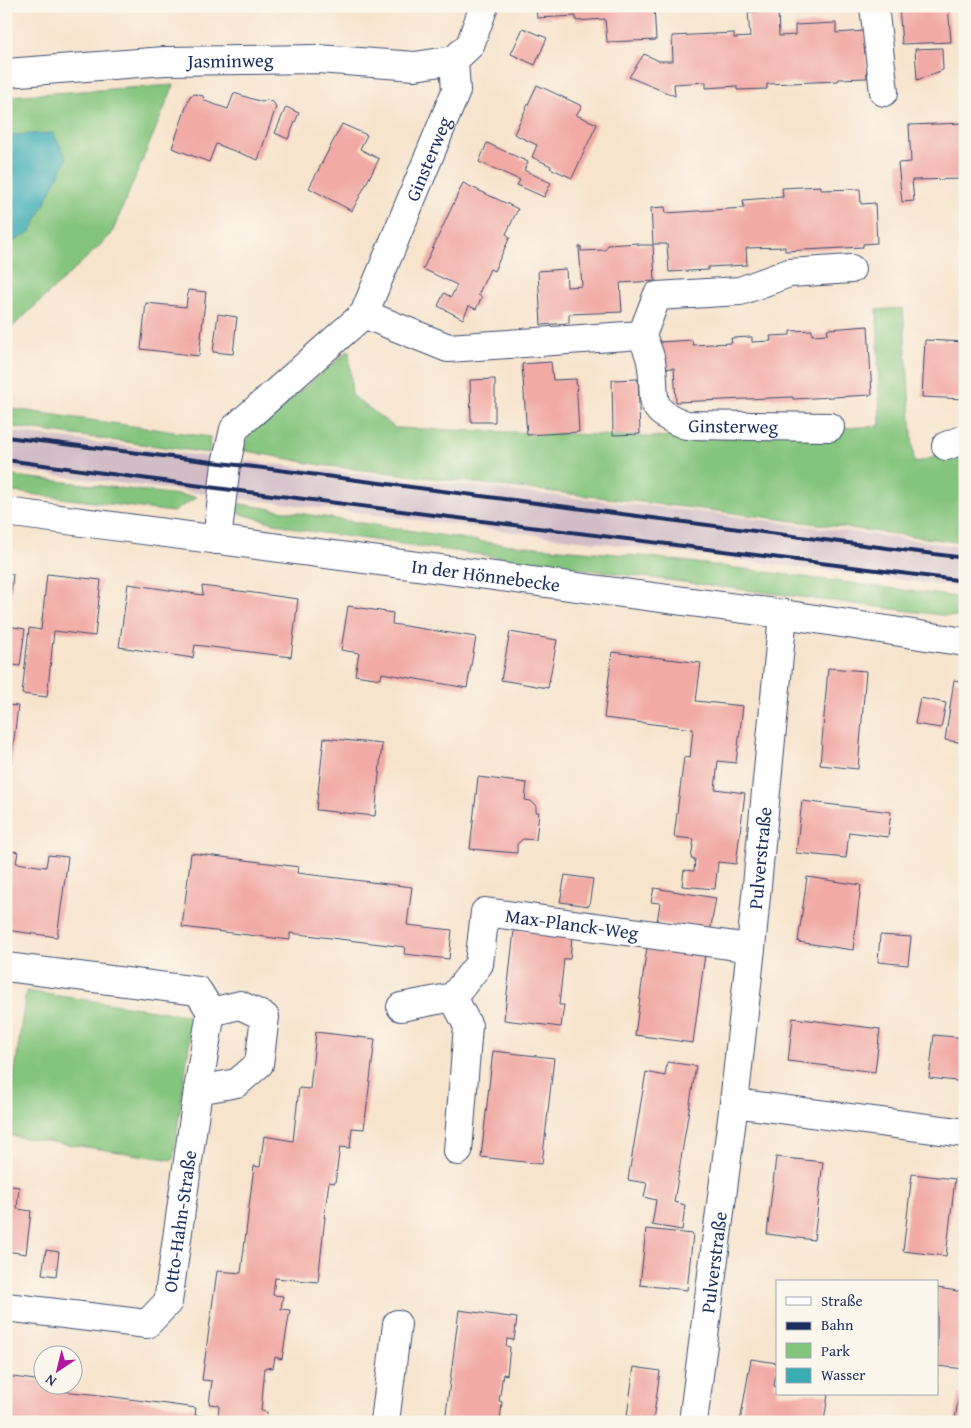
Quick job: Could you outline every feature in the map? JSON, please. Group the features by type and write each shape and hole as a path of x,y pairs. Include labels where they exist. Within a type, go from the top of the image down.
{"street":[{"path":"454,60 470,45 484,6"},
{"path":"874,6 884,92"},
{"name":"Jasminweg","path":"6,73 165,61 318,59 415,66 454,60"},
{"name":"Ginsterweg","path":"218,540 226,464 234,429 364,314 456,92 454,60"},
{"path":"364,314 448,348 642,335 657,296 740,291 789,273 850,269"},
{"name":"Ginsterweg","path":"642,335 651,361 653,400 659,410 674,421 686,425 830,427"},
{"name":"In der Hönnebecke","path":"6,512 783,614 965,642"},
{"name":"Pulverstraße","path":"693,1422 734,1102 751,948 783,614"},
{"name":"Max-Planck-Weg","path":"453,997 479,964 485,912 751,948"},
{"path":"6,967 198,991 211,1012 240,1006 265,1017 259,1064 237,1082 198,1090"},
{"path":"401,1007 453,997 468,1026 458,1152"},
{"name":"Otto-Hahn-Straße","path":"6,1306 147,1324 168,1302 211,1012"},
{"path":"734,1102 965,1133"},
{"path":"385,1422 397,1324"}],"shaded area":[{"path":"6,431 209,457 709,513 965,547 965,588 6,469"}],"green space":[{"path":"174,85 111,235 6,333 6,96"},
{"path":"903,308 914,463 965,448 965,543 710,510 320,465 242,450 252,431 349,350 352,395 395,428 652,437 880,426 877,310"},
{"path":"6,408 210,437 209,453 6,426"},
{"path":"6,475 197,497 173,512 6,491"},
{"path":"240,504 491,543 651,557 965,598 965,618 605,572 301,530 230,511"},
{"path":"26,991 193,1016 173,1160 6,1135"}],"water":[{"path":"53,133 67,158 31,231 6,246 6,135"}],"building":[{"path":"536,6 654,6 656,40 607,42 605,19 576,21 576,16 537,18"},
{"path":"899,6 948,6 951,42 902,44"},
{"path":"778,10 779,36 795,35 795,25 836,23 836,33 865,31 867,78 767,84 767,89 737,90 737,86 706,88 706,82 674,84 675,96 629,77 644,54 659,61 673,61 672,36 734,33 734,38 750,37 748,12"},
{"path":"523,28 547,38 535,65 511,54"},
{"path":"942,48 943,70 917,80 915,49"},
{"path":"537,85 582,106 576,115 597,124 572,178 532,157 537,145 514,134"},
{"path":"234,93 262,102 267,100 274,103 276,107 258,160 216,144 209,162 172,148 190,96 195,94 203,96 205,101 228,109"},
{"path":"286,107 299,113 288,139 275,133"},
{"path":"965,123 965,179 912,180 914,201 902,202 898,163 911,162 909,125"},
{"path":"342,124 367,135 360,149 379,159 352,211 309,188"},
{"path":"487,143 528,162 524,170 551,183 544,197 517,185 520,180 479,162"},
{"path":"463,183 518,209 506,234 510,237 494,271 490,269 478,295 482,297 476,309 469,306 463,319 438,306 444,293 451,297 457,285 423,269"},
{"path":"821,186 821,190 860,189 861,204 875,203 877,243 863,244 863,247 785,251 785,247 746,248 747,265 669,272 667,244 653,244 651,208 665,207 666,213 744,208 743,200 783,197 782,188"},
{"path":"638,243 638,245 653,245 655,281 620,283 622,312 569,314 569,323 541,325 538,271 566,269 567,287 582,286 579,247 581,246 581,251 605,250 608,245"},
{"path":"188,290 206,292 199,356 141,349 146,303 186,307"},
{"path":"218,314 237,317 233,354 213,352"},
{"path":"868,326 872,395 676,402 674,368 660,369 659,342 692,340 693,345 732,343 731,338 751,337 752,342 771,341 770,336 790,335 790,331 812,330 812,335 828,334 827,329"},
{"path":"925,340 965,342 965,399 922,397"},
{"path":"551,362 553,380 576,379 579,432 527,435 522,364"},
{"path":"495,379 495,422 471,422 470,380"},
{"path":"638,379 640,434 613,435 612,380"},
{"path":"6,573 13,574 8,626 25,629 20,666 6,664"},
{"path":"47,574 101,580 95,636 54,631 47,697 22,694 29,628 41,630"},
{"path":"128,584 203,595 202,586 298,599 291,657 195,645 193,658 119,647"},
{"path":"348,606 393,613 392,624 476,637 467,688 382,673 381,679 355,675 359,653 341,650"},
{"path":"510,632 557,640 548,688 501,680"},
{"path":"612,652 701,663 696,701 743,706 736,763 718,761 715,789 745,793 736,864 718,862 715,889 682,886 684,870 694,871 695,859 691,859 694,839 674,837 684,757 690,758 693,729 604,718"},
{"path":"828,668 866,671 858,769 820,765"},
{"path":"954,680 965,682 965,743 945,740"},
{"path":"920,698 946,703 941,728 915,724"},
{"path":"6,705 18,706 11,764 6,764"},
{"path":"324,738 382,744 375,816 316,810"},
{"path":"478,777 527,783 525,800 531,801 536,806 536,812 539,812 536,840 523,839 517,844 517,853 470,849"},
{"path":"802,801 891,812 888,837 849,832 846,858 796,853"},
{"path":"6,850 18,852 16,863 46,867 48,855 68,857 57,937 6,930"},
{"path":"191,853 299,867 297,873 412,887 407,925 452,930 449,959 404,954 405,947 290,933 290,940 182,927"},
{"path":"565,875 593,879 589,906 560,902"},
{"path":"807,877 861,885 853,950 798,942"},
{"path":"654,888 716,898 710,932 657,922 660,903 651,902"},
{"path":"514,930 572,937 570,959 564,959 559,1005 564,1005 561,1027 504,1020"},
{"path":"880,935 911,937 908,965 878,962"},
{"path":"647,946 705,954 693,1043 635,1035"},
{"path":"793,1018 880,1029 875,1072 788,1061"},
{"path":"316,1032 375,1039 364,1129 352,1128 350,1148 340,1147 335,1183 329,1182 318,1282 275,1278 273,1295 283,1296 281,1309 290,1310 282,1359 275,1357 273,1368 265,1367 261,1411 267,1412 266,1422 6,1422 6,1376 32,1380 32,1396 82,1396 82,1393 92,1394 196,1408 195,1415 218,1418 219,1405 209,1404 212,1381 202,1380 217,1271 241,1273 254,1166 260,1167 264,1136 293,1141 299,1088 310,1089"},
{"path":"934,1035 965,1038 965,1082 929,1078"},
{"path":"493,1051 554,1058 542,1164 481,1157"},
{"path":"667,1062 696,1066 674,1202 685,1205 682,1230 652,1225 656,1200 644,1197 647,1183 628,1180 646,1072 665,1076"},
{"path":"776,1157 823,1162 814,1240 767,1234"},
{"path":"912,1174 955,1179 946,1256 903,1251"},
{"path":"6,1185 19,1187 17,1209 31,1211 26,1254 6,1251"},
{"path":"646,1229 693,1234 687,1290 640,1285"},
{"path":"46,1250 59,1252 56,1276 42,1274"},
{"path":"938,1288 965,1292 965,1369 938,1366"},
{"path":"459,1310 517,1318 514,1340 507,1339 506,1346 510,1347 507,1375 503,1374 499,1401 502,1402 500,1422 445,1422"},
{"path":"751,1359 776,1363 774,1386 776,1387 776,1396 828,1396 824,1422 740,1422"},
{"path":"634,1367 660,1371 653,1421 627,1416"},
{"path":"959,1394 965,1395 965,1420 955,1419"}],"railway":[{"path":"6,437 965,558"},
{"path":"6,460 965,581"}]}
